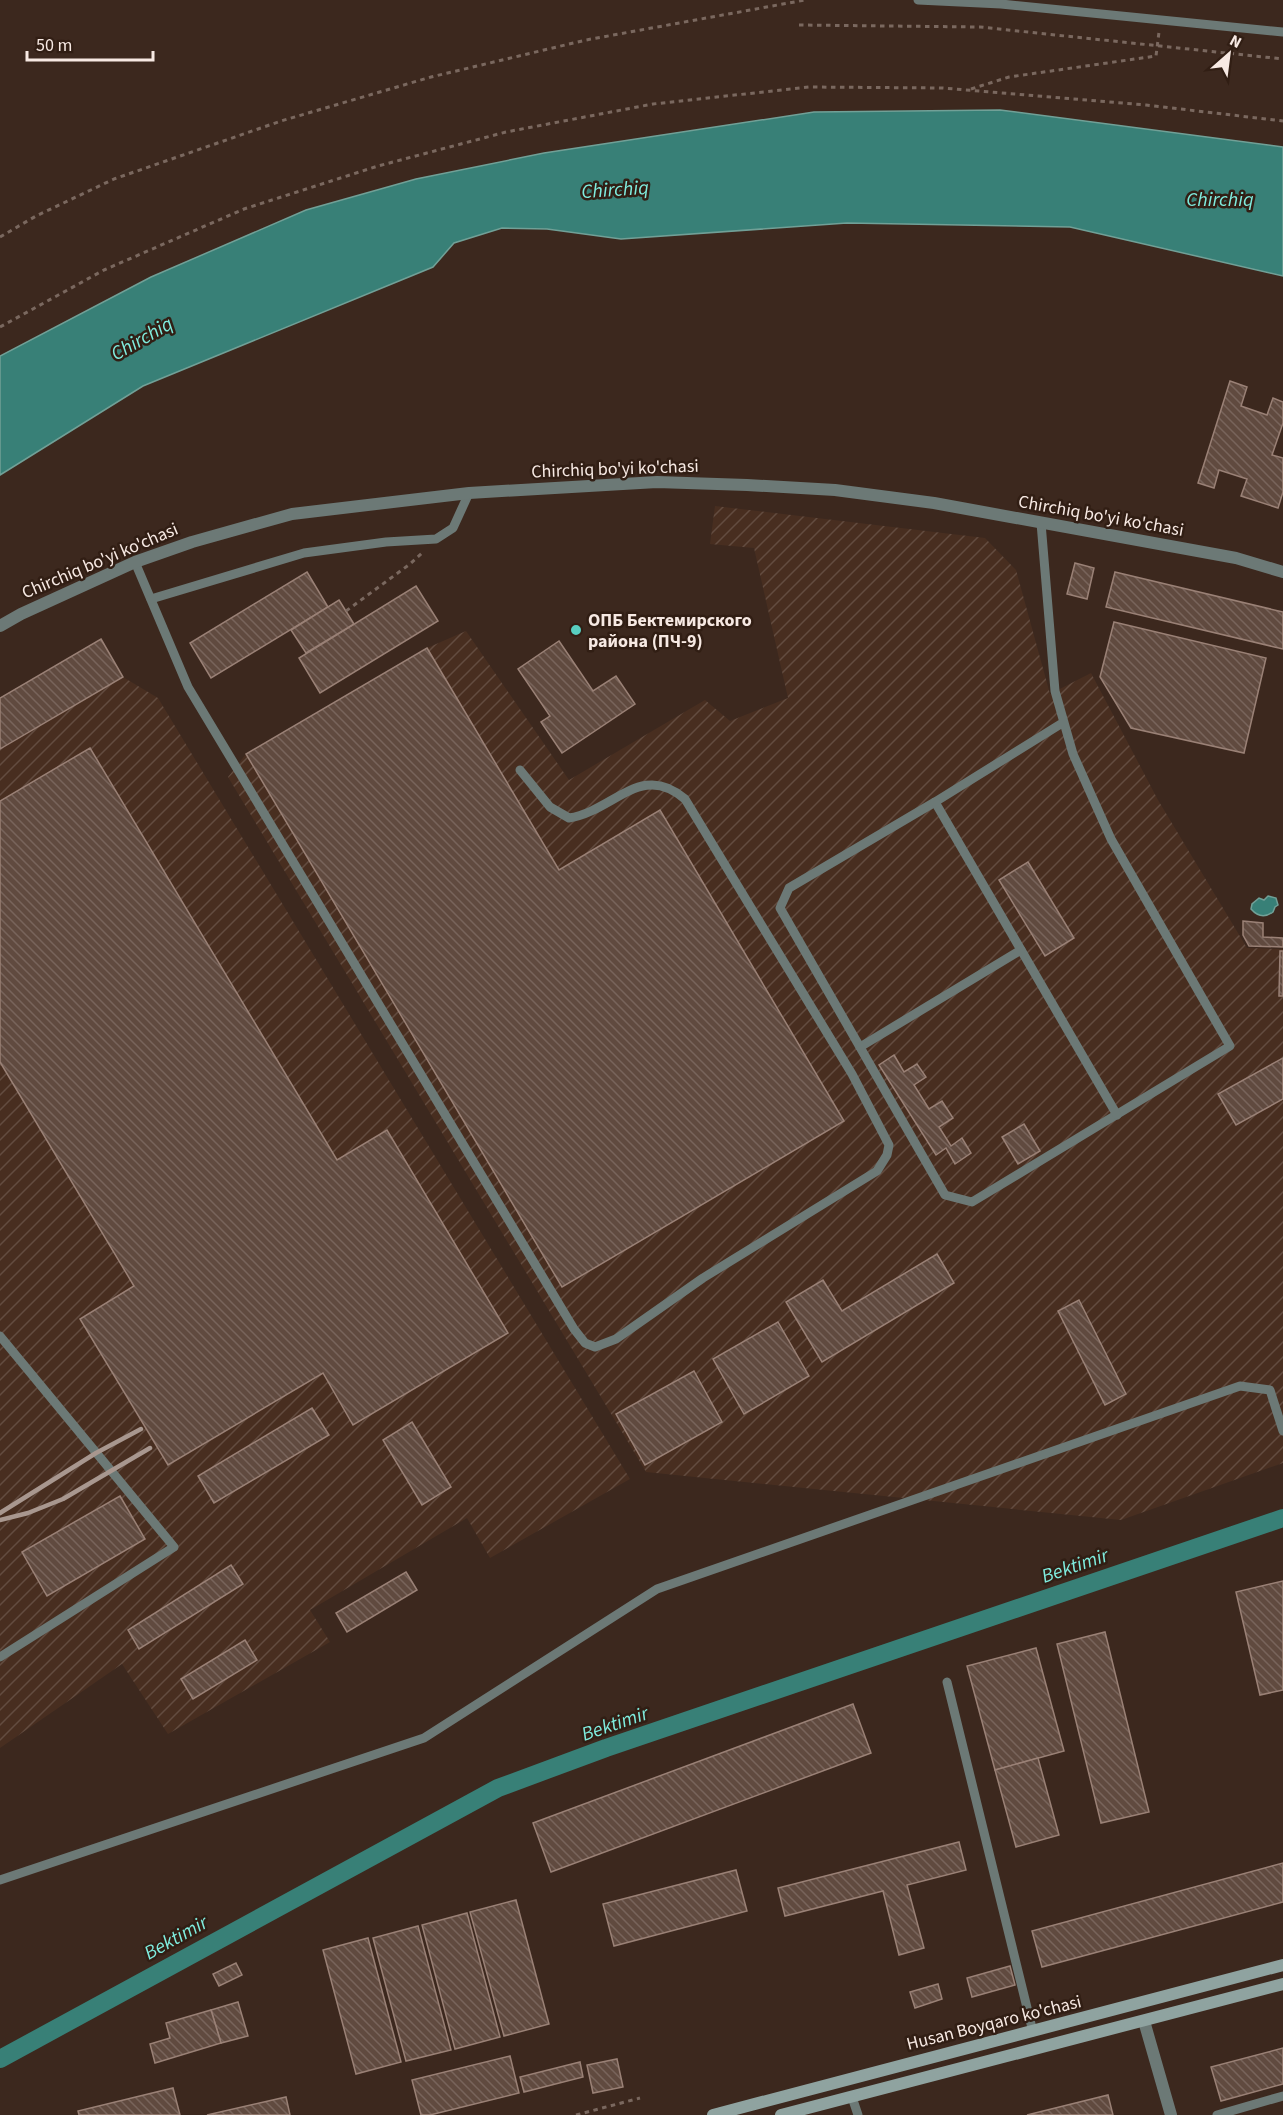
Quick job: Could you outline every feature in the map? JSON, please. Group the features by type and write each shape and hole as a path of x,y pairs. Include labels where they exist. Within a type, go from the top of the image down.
{"main road":[{"name":"Husan Boyqaro ko'chasi","path":"713,2115 1283,1965"},
{"name":"Husan Boyqaro ko'chasi","path":"781,2115 1283,1984"},
{"path":"848,2079 852,2097"}],"street":[{"name":"Chirchiq bo'yi ko'chasi","path":"0,626 21,614 135,562 203,539 292,514 469,493 657,482 835,490 934,503 1236,558 1283,572"},
{"path":"1144,2021 1172,2115"}],"lane":[{"path":"918,0 1001,4 1283,32"},
{"path":"151,599 304,554 386,542 436,539 453,528 469,493"},
{"path":"1041,523 1055,691 1064,722 1073,754 1110,839 1230,1046 972,1202 945,1195 780,908 789,888 1064,722"},
{"path":"135,562 188,687 574,1329 585,1343 595,1347 616,1339 703,1278 877,1171 887,1155 889,1145 852,1074 685,799 672,788 643,784 598,808 569,818 550,807 520,770"},
{"path":"934,802 1117,1115"},
{"path":"860,1047 1021,950"},
{"path":"0,1657 174,1547 1,1340"},
{"path":"0,1880 424,1738 657,1589 1240,1386 1270,1390 1283,1431"},
{"path":"947,1682 1033,2032"},
{"path":"1217,2115 1283,2096"},
{"path":"852,2097 858,2115"}],"path":[{"path":"0,237 36,216 114,179 281,121 431,77 586,40 805,0"},
{"path":"969,90 1009,77 1156,56 1160,19"},
{"path":"799,25 980,27 1283,59"},
{"path":"0,327 104,270 244,209 378,166 506,132 653,104 809,87 969,90 1146,105 1283,121"},
{"path":"346,611 410,564 436,539"},
{"path":"576,2115 640,2098"}],"shaded area":[{"path":"715,506 985,538 1016,570 1050,694 1091,673 1158,800 1247,948 1283,949 1283,1463 1121,1520 646,1472 228,777 246,754 427,648 466,631 569,780 705,700 730,721 788,698 754,548 710,544"},
{"path":"101,639 123,677 158,698 630,1479 490,1558 467,1518 310,1610 330,1642 168,1734 122,1664 0,1748 0,698"}],"water":[{"name":"Chirchiq","path":"1000,110 1283,147 1283,276 1070,227 847,223 621,239 547,229 502,228 454,243 433,267 143,386 0,475 0,356 151,277 306,210 416,179 544,153 814,112"},
{"path":"1268,896 1276,898 1278,905 1273,912 1267,915 1256,914 1251,909 1252,904 1259,898 1264,900"}],"building":[{"path":"1230,381 1247,387 1241,406 1267,415 1273,398 1283,402 1283,423 1272,455 1283,458 1283,492 1278,508 1241,496 1247,479 1219,470 1214,488 1198,483"},
{"path":"1075,563 1094,568 1087,599 1067,594"},
{"path":"307,572 328,607 211,678 190,643"},
{"path":"1115,572 1283,612 1283,649 1106,607"},
{"path":"416,586 438,621 320,693 299,658"},
{"path":"339,600 354,624 306,653 291,630"},
{"path":"1114,622 1266,658 1244,753 1131,728 1100,677"},
{"path":"101,639 123,677 0,749 0,698"},
{"path":"559,641 593,691 616,676 635,704 562,753 541,722 550,716 518,669"},
{"path":"427,648 559,870 660,810 844,1121 562,1287 246,754"},
{"path":"90,748 337,1160 387,1130 508,1333 353,1425 323,1373 168,1465 80,1319 134,1286 0,1062 0,801"},
{"path":"1028,862 1074,938 1045,956 999,880"},
{"path":"1243,921 1263,923 1263,937 1283,938 1283,947 1249,946 1243,935"},
{"path":"1280,951 1283,951 1283,996 1279,996"},
{"path":"894,1055 904,1072 917,1064 926,1077 914,1085 929,1109 942,1101 953,1118 939,1127 951,1146 962,1138 971,1153 955,1164 946,1148 936,1155 879,1065"},
{"path":"1283,1058 1283,1099 1236,1125 1218,1094"},
{"path":"1024,1124 1040,1151 1018,1164 1002,1137"},
{"path":"937,1254 954,1283 822,1362 786,1302 823,1280 842,1311"},
{"path":"1079,1300 1126,1394 1105,1405 1058,1311"},
{"path":"778,1322 809,1376 744,1414 713,1359"},
{"path":"694,1371 722,1422 645,1465 616,1414"},
{"path":"312,1408 329,1435 214,1503 198,1476"},
{"path":"412,1422 451,1487 422,1505 383,1440"},
{"path":"120,1496 145,1539 47,1596 22,1552"},
{"path":"231,1565 243,1584 139,1649 128,1630"},
{"path":"406,1572 417,1590 347,1632 336,1613"},
{"path":"1283,1581 1283,1690 1260,1695 1236,1592"},
{"path":"1105,1632 1149,1812 1101,1823 1057,1644"},
{"path":"245,1640 257,1660 193,1699 181,1679"},
{"path":"1036,1648 1064,1751 995,1770 967,1666"},
{"path":"853,1704 871,1753 551,1872 533,1823"},
{"path":"1038,1758 1059,1835 1016,1847 995,1770"},
{"path":"959,1842 966,1870 907,1885 924,1948 899,1955 883,1891 785,1916 778,1888"},
{"path":"1283,1863 1283,1902 1042,1967 1032,1931"},
{"path":"736,1870 747,1911 614,1946 603,1904"},
{"path":"516,1900 549,2024 504,2036 470,1912"},
{"path":"467,1913 500,2037 455,2049 422,1925"},
{"path":"418,1926 451,2050 406,2061 373,1938"},
{"path":"368,1938 401,2062 356,2074 323,1950"},
{"path":"236,1963 242,1975 219,1986 213,1974"},
{"path":"1010,1966 1015,1985 972,1997 967,1978"},
{"path":"938,1984 942,1999 915,2008 910,1992"},
{"path":"238,2002 248,2036 221,2043 211,2010"},
{"path":"211,2010 221,2043 155,2063 150,2044 170,2038 166,2023"},
{"path":"1283,2048 1283,2084 1221,2101 1211,2067"},
{"path":"510,2056 519,2093 430,2115 421,2115 412,2080"},
{"path":"617,2059 623,2087 593,2093 587,2065"},
{"path":"580,2062 583,2077 524,2092 520,2077"},
{"path":"173,2088 180,2115 79,2115 78,2111"},
{"path":"1108,2095 1113,2115 1027,2115"},
{"path":"286,2097 290,2115 207,2115"}],"waterway":[{"name":"Bektimir","path":"0,2059 498,1788 606,1748 1283,1518"}],"railway":[{"path":"0,1513 96,1453 141,1429"},
{"path":"0,1520 28,1513 63,1499 150,1448"}],"place":[{"name":"ОПБ Бектемирского района (ПЧ-9)","path":"576,630"}]}
